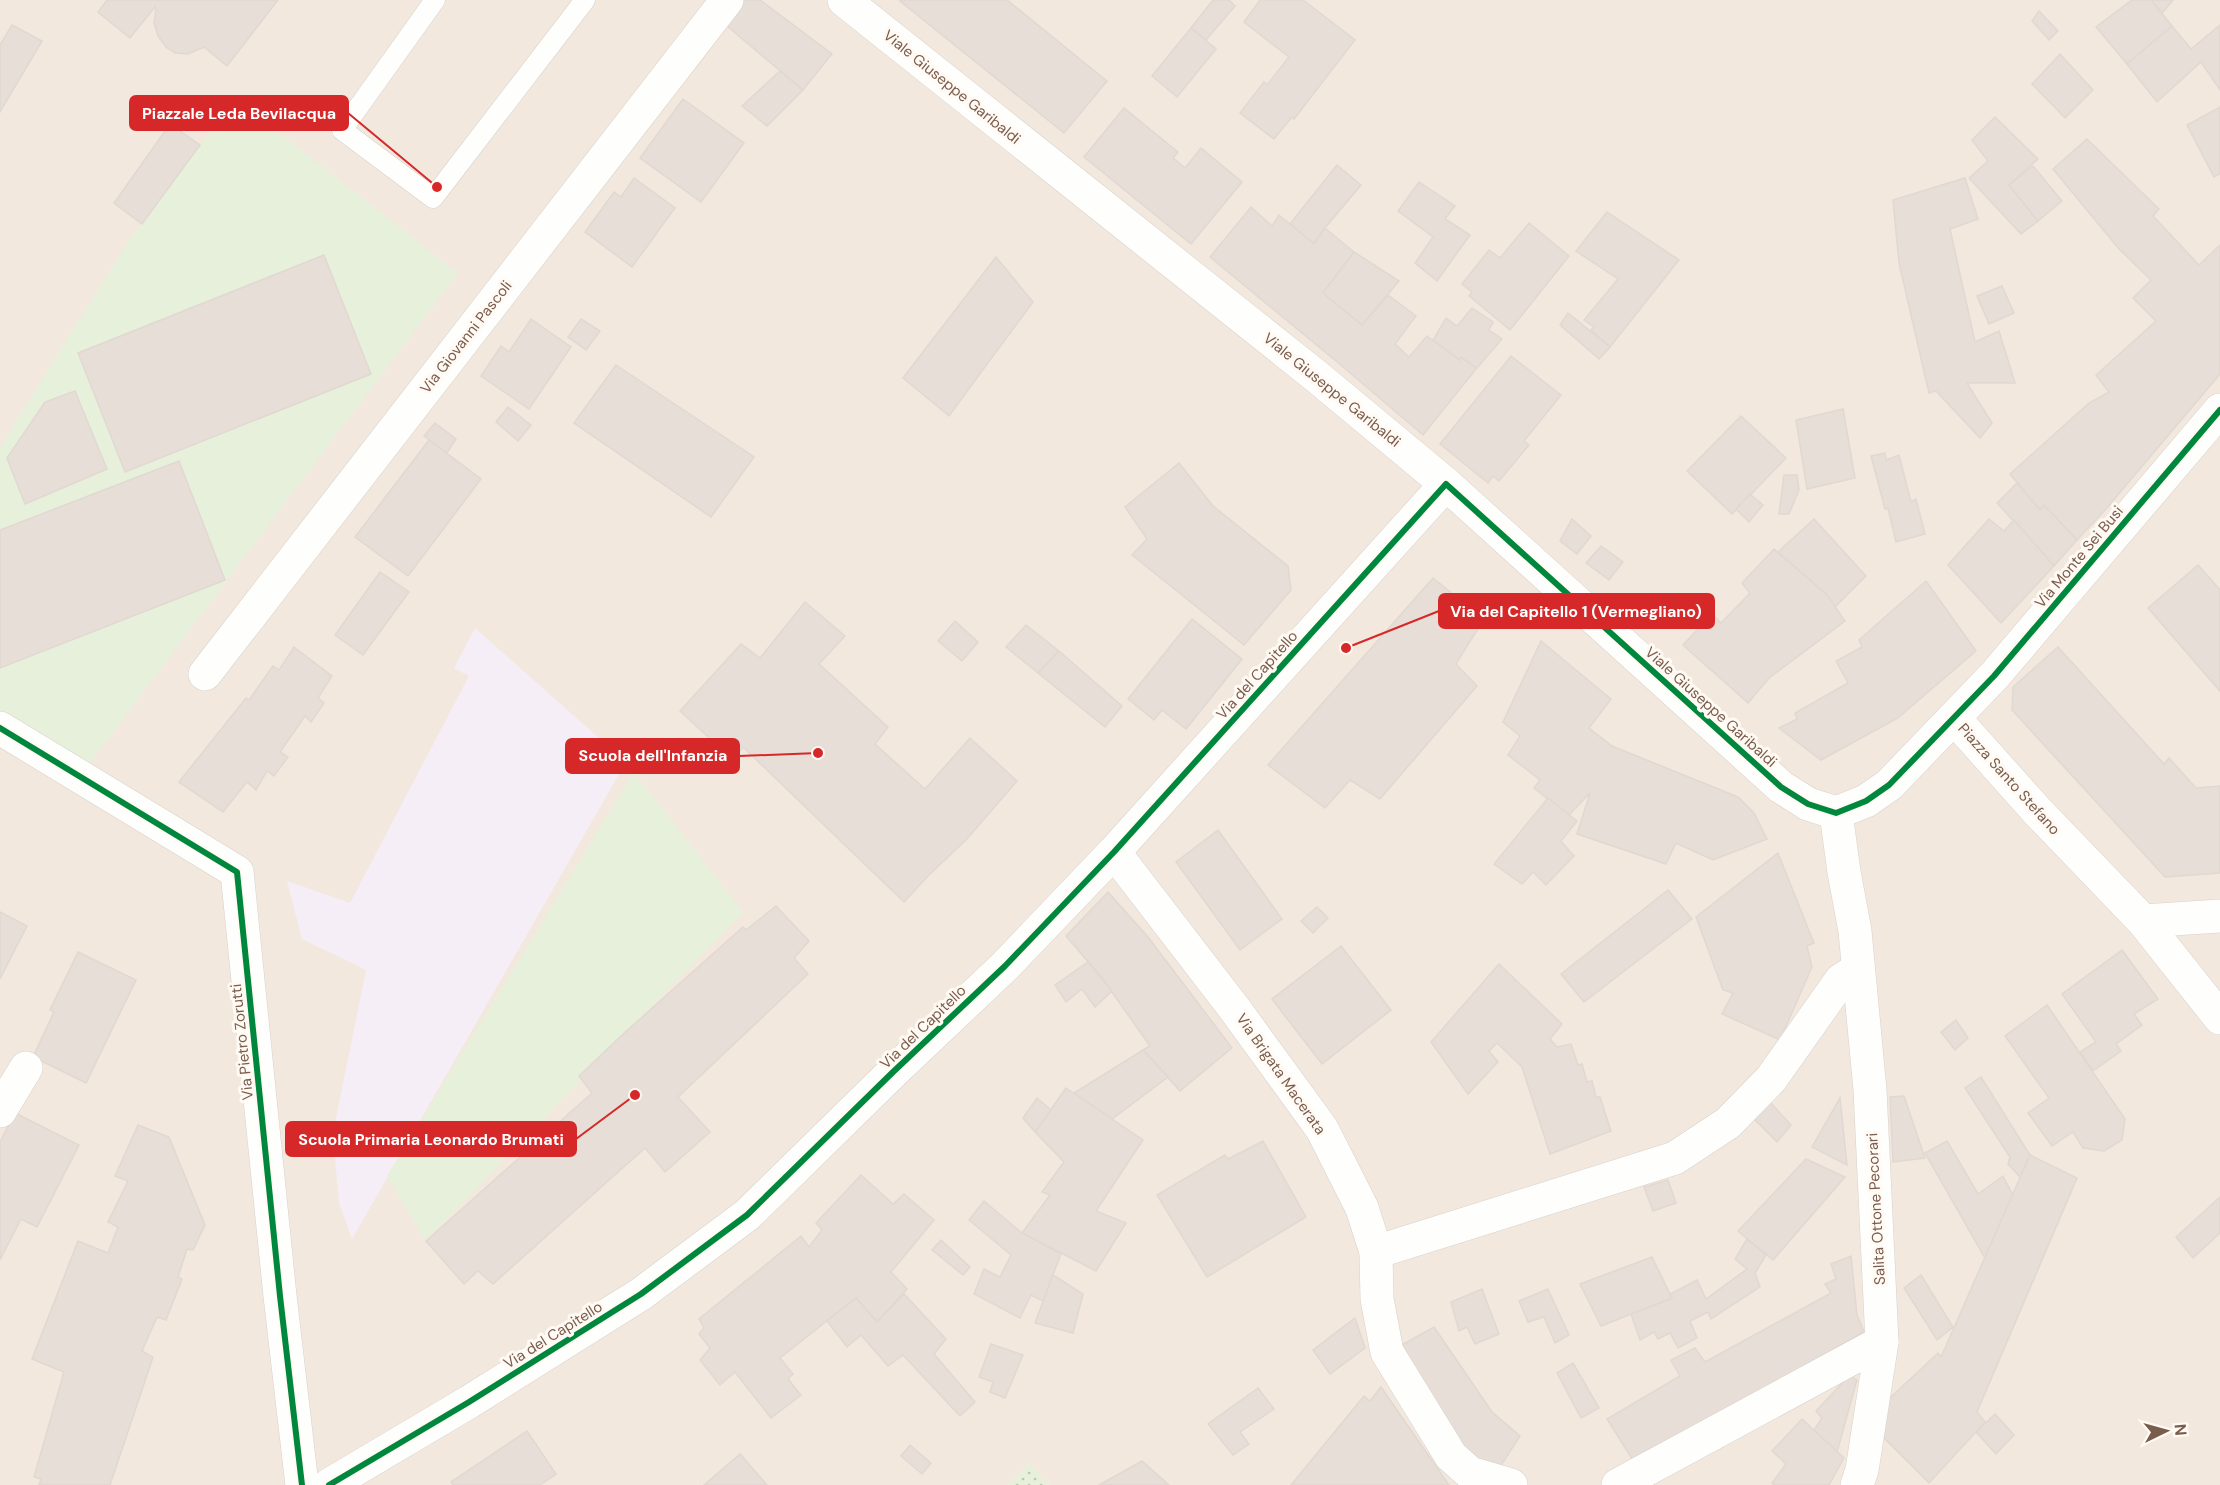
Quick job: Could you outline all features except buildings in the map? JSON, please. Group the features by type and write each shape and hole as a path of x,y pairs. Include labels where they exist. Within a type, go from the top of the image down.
{"street":[{"name":"Via Giovanni Pascoli","path":"205,674 727,0"},
{"name":"Viale Giuseppe Garibaldi","path":"844,0 1306,369 1446,484 1781,787 1808,804 1836,813"},
{"name":"Via Monte Sei Busi","path":"1954,718 1994,676 2220,410"},
{"name":"Via del Capitello","path":"329,1485 469,1402 641,1294 747,1215 1005,966 1114,852 1446,484"},
{"name":"Piazza Santo Stefano","path":"1836,813 1866,801 1889,785 1954,718 2038,812 2143,921 2220,1018"},
{"name":"Via Pietro Zorutti","path":"0,728 237,872 280,1296 302,1485"},
{"name":"Salita Ottone Pecorari","path":"1836,813 1855,931 1870,1090 1882,1342 1862,1470 1857,1485"},
{"name":"Via Brigata Macerata","path":"1114,852 1234,1008 1322,1129 1362,1208 1376,1252 1377,1299 1387,1352 1451,1456 1470,1473 1511,1485"},
{"path":"2143,921 2220,916"},
{"path":"1376,1252 1675,1158 1728,1123 1771,1079 1841,980 1858,969"},
{"path":"0,1111 26,1068"},
{"path":"1618,1485 1882,1342"}],"lane":[{"path":"435,0 342,130 433,198 585,0"}],"shaded area":[{"path":"0,0 2220,0 2220,1485 1049,1485 1028,1464 1008,1485 0,1485"},
{"path":"475,628 626,762 352,1239 339,1203 333,1133 366,970 302,939 287,881 350,903 469,676 454,668"}],"green space":[{"path":"240,102 458,273 84,771 0,721 0,447 129,240 200,144"},
{"path":"634,772 743,912 426,1241 387,1176"},
{"path":"1028,1463 1049,1485 1008,1485"}],"cycle path":[{"path":"329,1485 469,1402 641,1294 747,1215 1005,966 1114,852 1446,484 1781,787 1808,804 1836,813 1866,801 1889,785 1994,676 2220,410"},
{"path":"0,728 237,872 280,1296 302,1485"}],"place":[{"name":"Piazzale Leda Bevilacqua","path":"437,187"},
{"name":"Via del Capitello 1 (Vermegliano)","path":"1346,648"},
{"name":"Scuola dell'Infanzia","path":"818,753"},
{"name":"Scuola Primaria Leonardo Brumati","path":"635,1095"}]}
